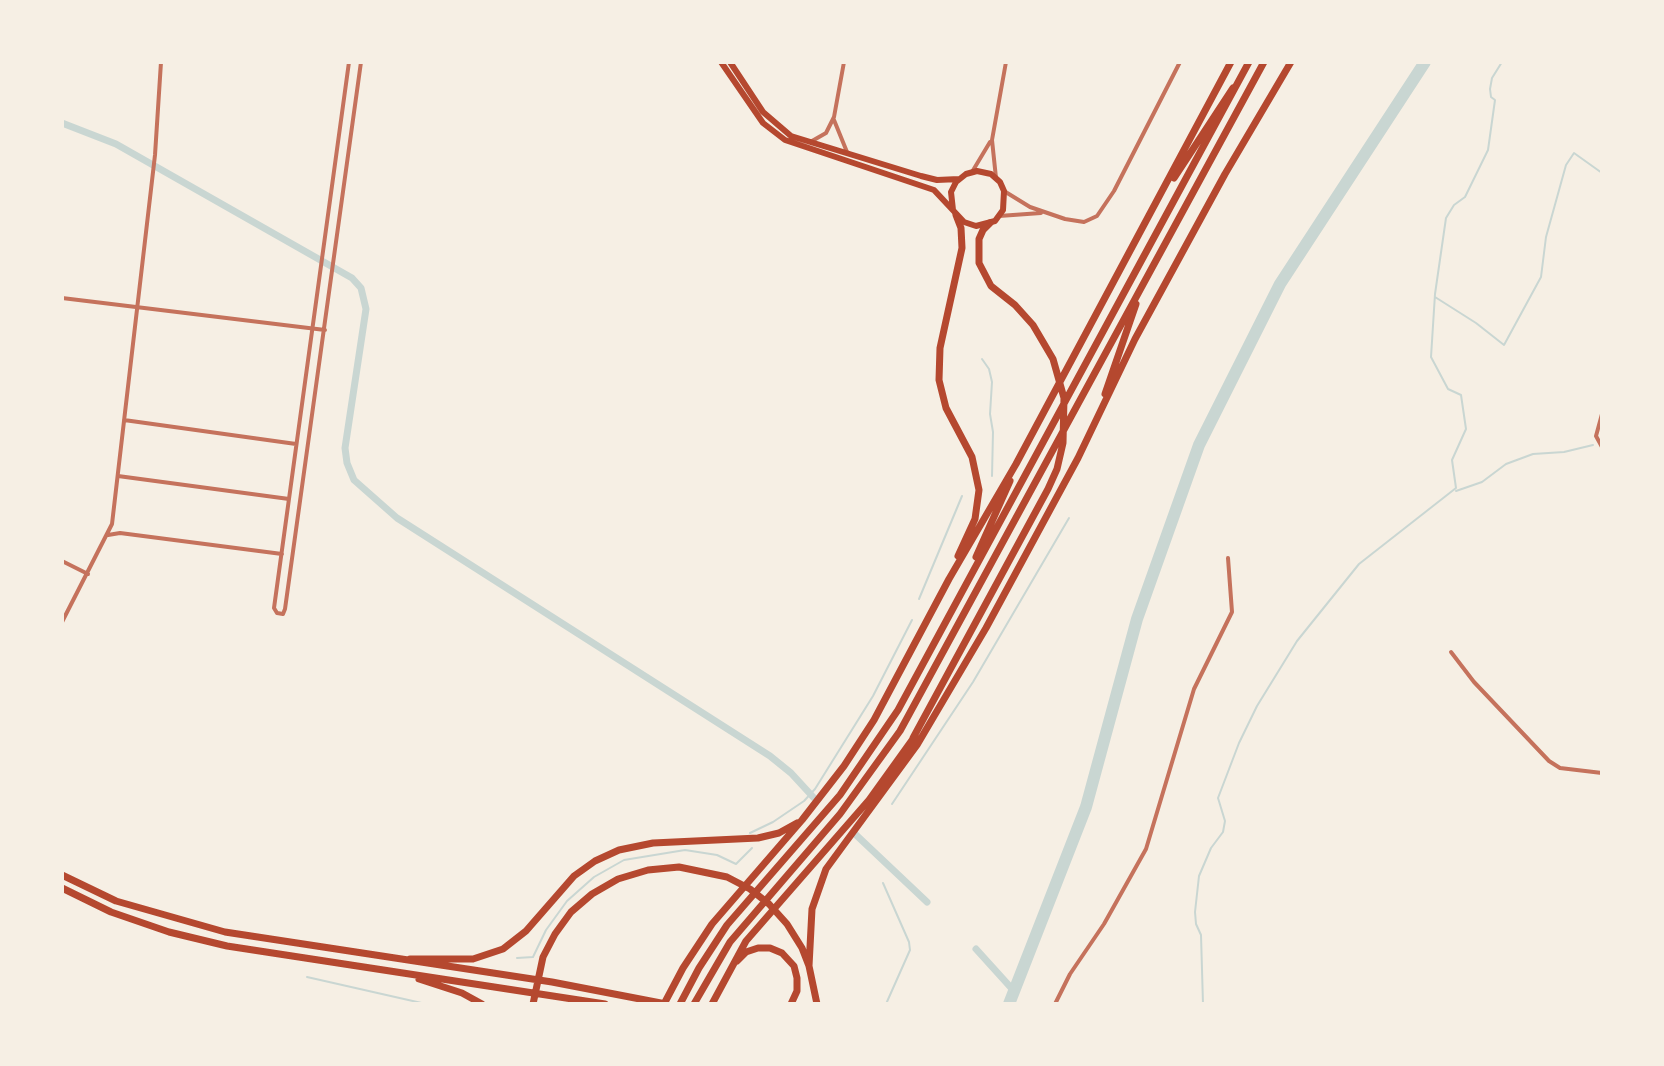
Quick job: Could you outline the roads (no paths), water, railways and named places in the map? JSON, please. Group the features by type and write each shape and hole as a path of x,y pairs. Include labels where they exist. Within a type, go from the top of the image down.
{"highway":[{"path":"62,875 116,901 198,926 254,938 522,977 663,1003 712,924 802,820 862,741 949,579 1016,464 1231,62"},
{"path":"680,1004 699,968 733,918 819,821 861,767 898,710 1249,62"},
{"path":"694,1004 730,942 848,805 894,740 1138,298 1264,62"},
{"path":"809,966 812,909 826,869 903,765 979,639 1078,458 1102,404 1211,199 1291,62"},
{"path":"1145,222 1226,95 1237,84"},
{"path":"949,579 973,525 979,490 972,457 946,408 939,380 940,348 962,248 961,228 954,212"},
{"path":"913,738 1054,476 1063,443 1065,409 1058,374 1046,344 1027,318 991,286 979,263 978,245 983,230 990,223"},
{"path":"1102,404 1138,298"},
{"path":"973,571 975,557 1016,464"},
{"path":"712,1004 746,941 869,800 939,705"},
{"path":"401,961 422,957 473,959 503,949 526,931 574,876 595,861 619,850 653,843 758,838 779,833 802,820"},
{"path":"533,1004 539,973 555,934 571,912 605,885 648,870 679,867 711,872 740,883 778,913 802,948 817,1004"},
{"path":"62,888 111,912 198,939 255,951 605,1004"},
{"path":"731,968 741,956 758,948 770,948 782,953 794,966 797,978 797,991 791,1004"},
{"path":"410,975 462,993 482,1004"}],"main road":[{"path":"721,62 763,123 785,140 924,185 942,196 954,212 972,225 990,223 999,216 1005,204 1004,191 996,178 987,173 972,172 959,179 937,180 791,136 773,122 730,62"},
{"path":"954,212 951,192 959,179"}],"street":[{"path":"62,622 108,535 118,476 155,155 161,62"},
{"path":"349,62 274,608 277,613 283,614 361,62"},
{"path":"810,142 826,133 834,117 844,62"},
{"path":"996,178 992,140 1006,62"},
{"path":"1004,191 1043,213 1077,222 1097,216 1106,206 1180,62"},
{"path":"834,117 837,132 848,154"},
{"path":"972,172 992,140"},
{"path":"999,216 1043,213"},
{"path":"62,298 325,330"},
{"path":"1602,414 1596,436 1602,447"},
{"path":"124,420 297,444"},
{"path":"118,476 289,499"},
{"path":"108,535 120,533 282,554"},
{"path":"1055,1004 1146,849 1194,689 1232,612 1228,558"},
{"path":"62,561 88,574"},
{"path":"1451,652 1474,682 1549,761 1560,768 1602,773"}],"waterway":[{"path":"1009,1004 1086,807 1137,619 1199,445 1280,284 1425,62"},
{"path":"1203,1004 1201,935 1195,912 1199,876 1211,848 1223,832 1225,821 1218,798 1257,706 1297,641 1359,564 1456,488 1452,460 1466,429 1461,395 1448,389 1431,357 1435,294 1446,218 1454,205 1465,197 1488,150 1495,100 1491,97 1490,89 1492,78 1502,62"},
{"path":"62,123 116,144 352,278 361,288 366,309 345,448 354,480 397,518 770,756 814,798"},
{"path":"1435,297 1504,345 1541,277 1546,237 1566,165 1574,153 1602,173"},
{"path":"982,359 989,369 992,382 992,476"},
{"path":"1456,491 1482,482 1506,464 1533,454 1564,452 1593,445"},
{"path":"919,599 962,496"},
{"path":"892,804 973,682 1069,518"},
{"path":"750,833 773,822 804,801 815,789 873,696 912,620"},
{"path":"854,833 927,902"},
{"path":"517,958 533,957 546,930 567,901 594,877 624,860 685,850 717,855 736,864 752,848"},
{"path":"883,883 910,950 886,1004"},
{"path":"976,949 1014,991"},
{"path":"307,977 426,1004"}]}
